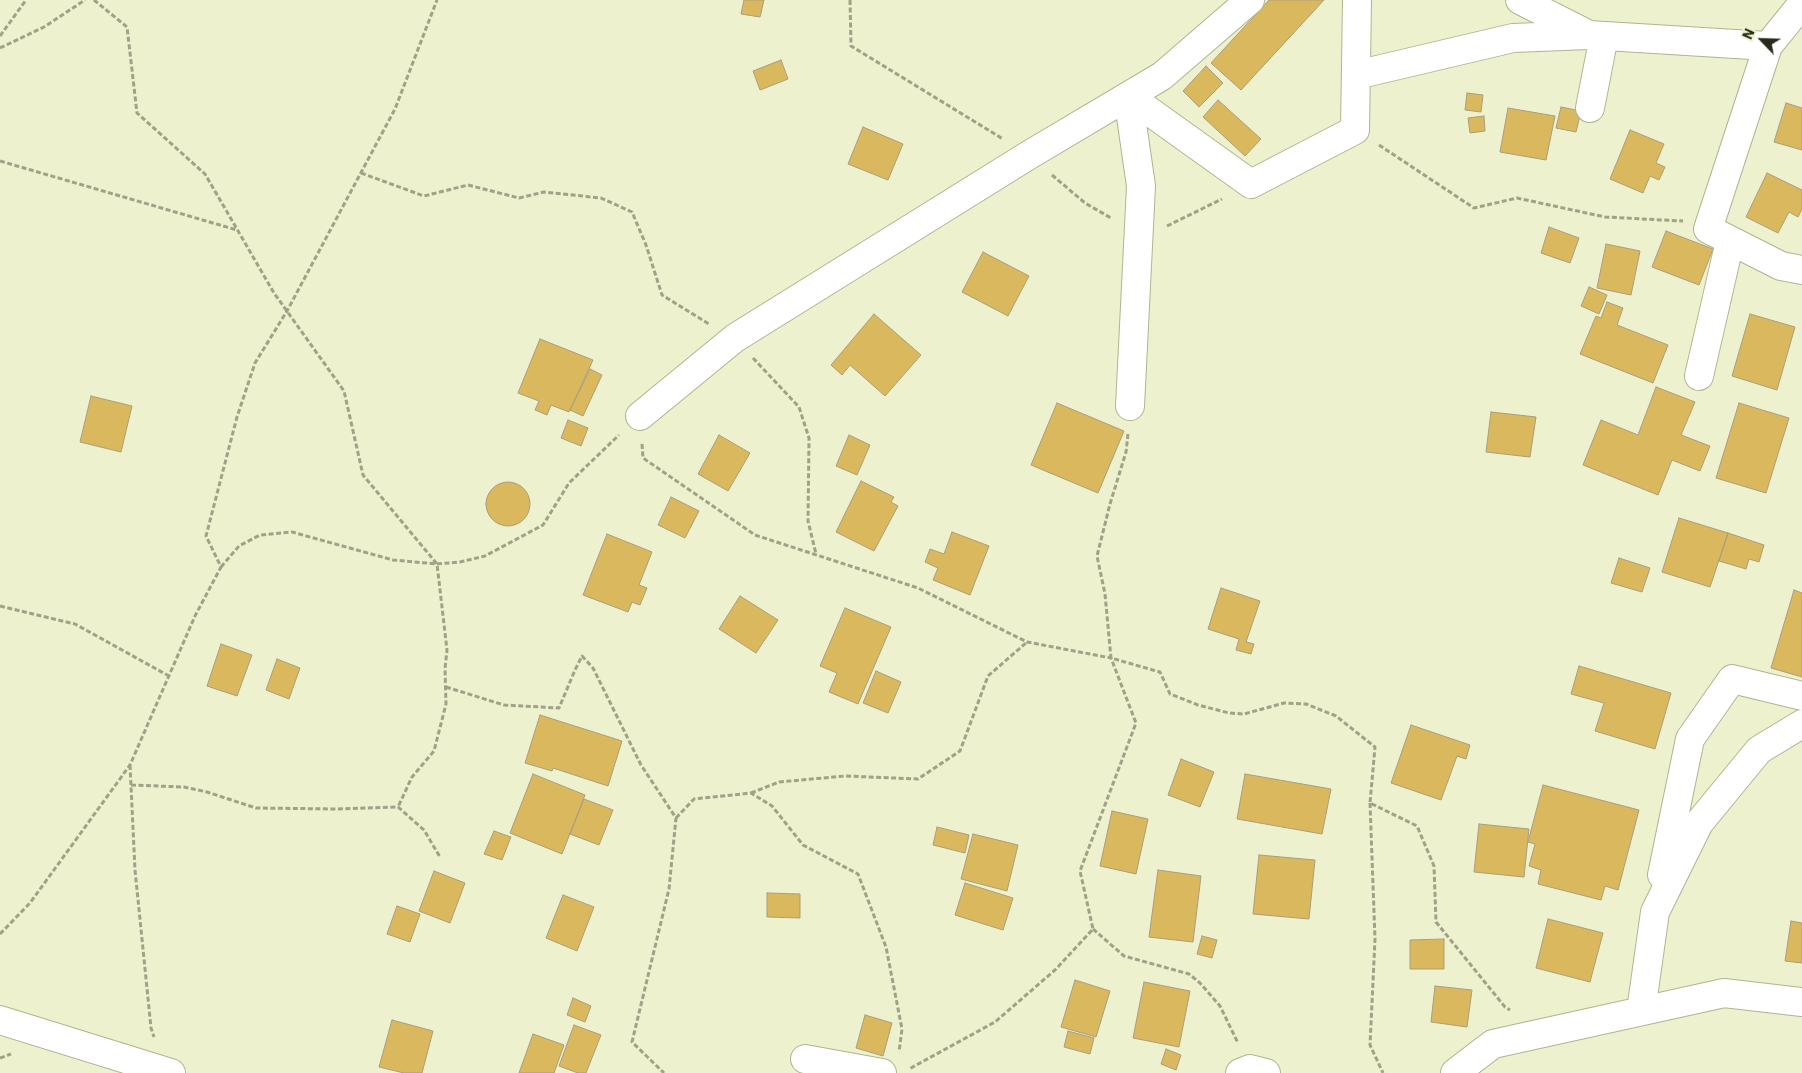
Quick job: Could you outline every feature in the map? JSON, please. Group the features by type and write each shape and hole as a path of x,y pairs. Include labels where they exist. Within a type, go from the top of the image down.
{"street":[{"path":"640,416 735,338 1030,155 1162,76 1250,0"},
{"path":"1128,96 1251,184 1355,130 1356,0"},
{"path":"1520,0 1597,35"},
{"path":"1699,376 1719,235 1768,46 1802,4"},
{"path":"1356,75 1513,38 1597,35 1768,46"},
{"path":"1590,108 1597,35"},
{"path":"1128,96 1141,186 1130,406"},
{"path":"1719,235 1781,266 1802,270"},
{"path":"1641,1011 1655,912 1690,739 1732,679 1802,696"},
{"path":"1655,912 1699,823 1759,750 1802,724"},
{"path":"1455,1073 1493,1044 1724,992 1802,1002"},
{"path":"0,1020 169,1072"},
{"path":"805,1059 891,1064"}],"path":[{"path":"0,36 26,0"},
{"path":"0,48 44,27 85,0"},
{"path":"94,0 127,27 137,113 205,174 274,293 344,391 362,474 437,564 447,650 445,669 446,704 434,752 412,777 398,808"},
{"path":"221,567 206,536 237,418 255,363 287,311 395,109 437,0"},
{"path":"850,0 851,46 1030,155 1085,203 1110,217 1138,240 1251,184"},
{"path":"1355,130 1474,208 1517,198 1605,216 1678,220 1719,235"},
{"path":"0,161 238,230"},
{"path":"360,173 424,196 468,185 519,198 544,192 601,198 632,212 646,245 662,295 735,338 799,407 809,438 808,521 816,554"},
{"path":"1130,406 1126,452 1097,556 1105,594 1111,658 1136,723 1080,872 1093,929 1124,956 1189,974 1200,983 1220,1006 1252,1072"},
{"path":"0,934 30,903 130,765 195,616 221,567 239,546 260,535 292,532 393,560 437,564 460,562 485,556 543,525 569,483 640,416"},
{"path":"640,416 643,458 755,535 918,588 1027,642 1111,658 1160,672 1170,694 1198,705 1229,713 1244,714 1284,703 1306,704 1336,716 1375,747 1370,803 1375,939 1370,1045 1382,1073"},
{"path":"0,606 75,624 169,676"},
{"path":"664,1073 632,1042 669,889 676,818 694,799 751,794 779,782 845,776 918,779 960,750 988,676 1027,642"},
{"path":"446,687 504,705 559,708 574,670 582,656 593,668 641,765 676,818"},
{"path":"130,765 134,870 151,1028 169,1072"},
{"path":"131,784 184,787 207,792 256,808 398,808 424,830 440,857"},
{"path":"751,794 772,806 803,844 858,874 886,947 902,1028 891,1064"},
{"path":"1370,803 1417,826 1434,866 1436,922 1505,1006 1540,1034"},
{"path":"902,1073 995,1022 1054,970 1093,929"}],"building":[{"path":"744,0 764,0 760,17 741,14"},
{"path":"1269,0 1324,0 1241,90 1211,63"},
{"path":"781,60 788,79 760,90 753,71"},
{"path":"1206,66 1223,83 1199,107 1183,91"},
{"path":"1467,93 1483,95 1481,112 1465,110"},
{"path":"1218,100 1261,139 1245,156 1203,117"},
{"path":"1786,103 1802,108 1802,150 1774,142"},
{"path":"1561,107 1581,111 1576,132 1556,128"},
{"path":"1508,108 1555,116 1546,160 1500,152"},
{"path":"1484,116 1485,131 1470,133 1468,118"},
{"path":"863,127 903,144 888,180 848,164"},
{"path":"1630,130 1664,144 1656,163 1665,167 1659,180 1650,176 1643,193 1610,179"},
{"path":"1767,173 1802,190 1802,209 1798,217 1789,212 1778,233 1746,217"},
{"path":"1549,227 1579,238 1570,263 1541,253"},
{"path":"1666,231 1713,249 1699,285 1652,267"},
{"path":"1606,244 1640,251 1631,295 1597,288"},
{"path":"983,252 1029,276 1008,316 962,292"},
{"path":"1589,287 1607,295 1599,314 1581,306"},
{"path":"1607,302 1623,308 1617,325 1668,345 1653,383 1580,354 1596,316 1601,318"},
{"path":"874,314 921,355 885,396 850,365 842,375 831,365"},
{"path":"1750,314 1795,327 1777,390 1732,376"},
{"path":"540,339 593,360 569,412 551,405 547,415 535,410 539,401 518,393"},
{"path":"590,369 602,375 583,416 570,410"},
{"path":"1656,387 1695,402 1681,435 1710,446 1700,471 1672,460 1658,495 1583,465 1601,420 1638,435"},
{"path":"91,396 132,406 121,452 80,442"},
{"path":"1057,403 1124,431 1098,493 1031,465"},
{"path":"1739,403 1789,418 1766,493 1716,478"},
{"path":"1491,412 1536,417 1530,457 1486,452"},
{"path":"568,420 588,428 581,446 561,438"},
{"path":"719,435 750,453 728,491 698,474"},
{"path":"849,435 870,445 857,475 836,466"},
{"path":"861,481 894,497 891,502 898,506 874,551 836,532"},
{"path":"512,482 524,488 529,495 529,513 524,520 517,525 504,526 496,523 489,516 486,500 489,492 496,485"},
{"path":"671,497 699,511 685,538 658,525"},
{"path":"1679,518 1728,533 1710,587 1662,572"},
{"path":"952,532 989,546 970,595 933,580 938,568 925,562 930,549 944,554"},
{"path":"1728,533 1764,545 1759,562 1749,559 1746,569 1719,561"},
{"path":"607,534 652,552 639,585 647,588 640,605 632,602 628,612 583,595"},
{"path":"1619,558 1650,568 1642,592 1611,583"},
{"path":"1221,588 1260,601 1246,642 1254,644 1251,654 1236,650 1239,639 1208,629"},
{"path":"1794,590 1802,593 1802,677 1771,668"},
{"path":"740,596 778,620 756,653 719,629"},
{"path":"845,608 891,627 858,704 829,692 837,673 820,666"},
{"path":"221,644 252,655 237,696 207,686"},
{"path":"277,659 300,668 289,699 266,690"},
{"path":"1579,666 1671,693 1655,749 1595,731 1604,703 1571,694"},
{"path":"876,671 901,682 888,713 863,703"},
{"path":"540,715 622,741 608,786 553,768 552,771 525,763"},
{"path":"1411,725 1470,745 1466,759 1457,756 1441,800 1391,783"},
{"path":"1181,759 1214,772 1200,807 1168,795"},
{"path":"533,774 585,795 562,854 510,833"},
{"path":"1245,774 1331,789 1322,834 1237,819"},
{"path":"1543,785 1639,810 1618,890 1605,886 1601,900 1538,884 1541,870 1529,866 1535,844 1528,842"},
{"path":"584,799 613,810 599,845 570,834"},
{"path":"1112,811 1148,819 1136,874 1100,866"},
{"path":"1479,824 1529,829 1524,877 1474,872"},
{"path":"937,827 969,835 965,853 933,845"},
{"path":"494,831 511,837 502,860 484,854"},
{"path":"973,834 1018,845 1007,891 961,879"},
{"path":"1259,855 1315,860 1309,919 1253,914"},
{"path":"1158,870 1201,876 1193,942 1149,937"},
{"path":"434,871 465,883 450,923 419,911"},
{"path":"965,883 1013,898 1003,930 955,915"},
{"path":"767,893 800,894 800,918 767,917"},
{"path":"563,895 594,907 577,951 546,938"},
{"path":"397,906 420,914 410,942 387,934"},
{"path":"1548,919 1603,933 1590,982 1536,968"},
{"path":"1791,921 1802,923 1802,963 1785,961"},
{"path":"1202,936 1217,940 1212,958 1197,954"},
{"path":"1444,939 1444,969 1410,969 1410,940"},
{"path":"1075,980 1110,991 1096,1037 1061,1027"},
{"path":"1144,982 1190,991 1179,1047 1133,1038"},
{"path":"1435,986 1472,990 1467,1027 1431,1022"},
{"path":"573,998 591,1006 585,1022 567,1015"},
{"path":"865,1015 892,1023 883,1056 856,1048"},
{"path":"392,1020 433,1031 422,1073 404,1073 379,1067"},
{"path":"574,1025 601,1035 586,1073 578,1073 559,1066"},
{"path":"1068,1031 1094,1038 1090,1054 1064,1047"},
{"path":"533,1034 564,1045 554,1073 519,1073"},
{"path":"1166,1049 1181,1055 1176,1070 1161,1064"}]}
